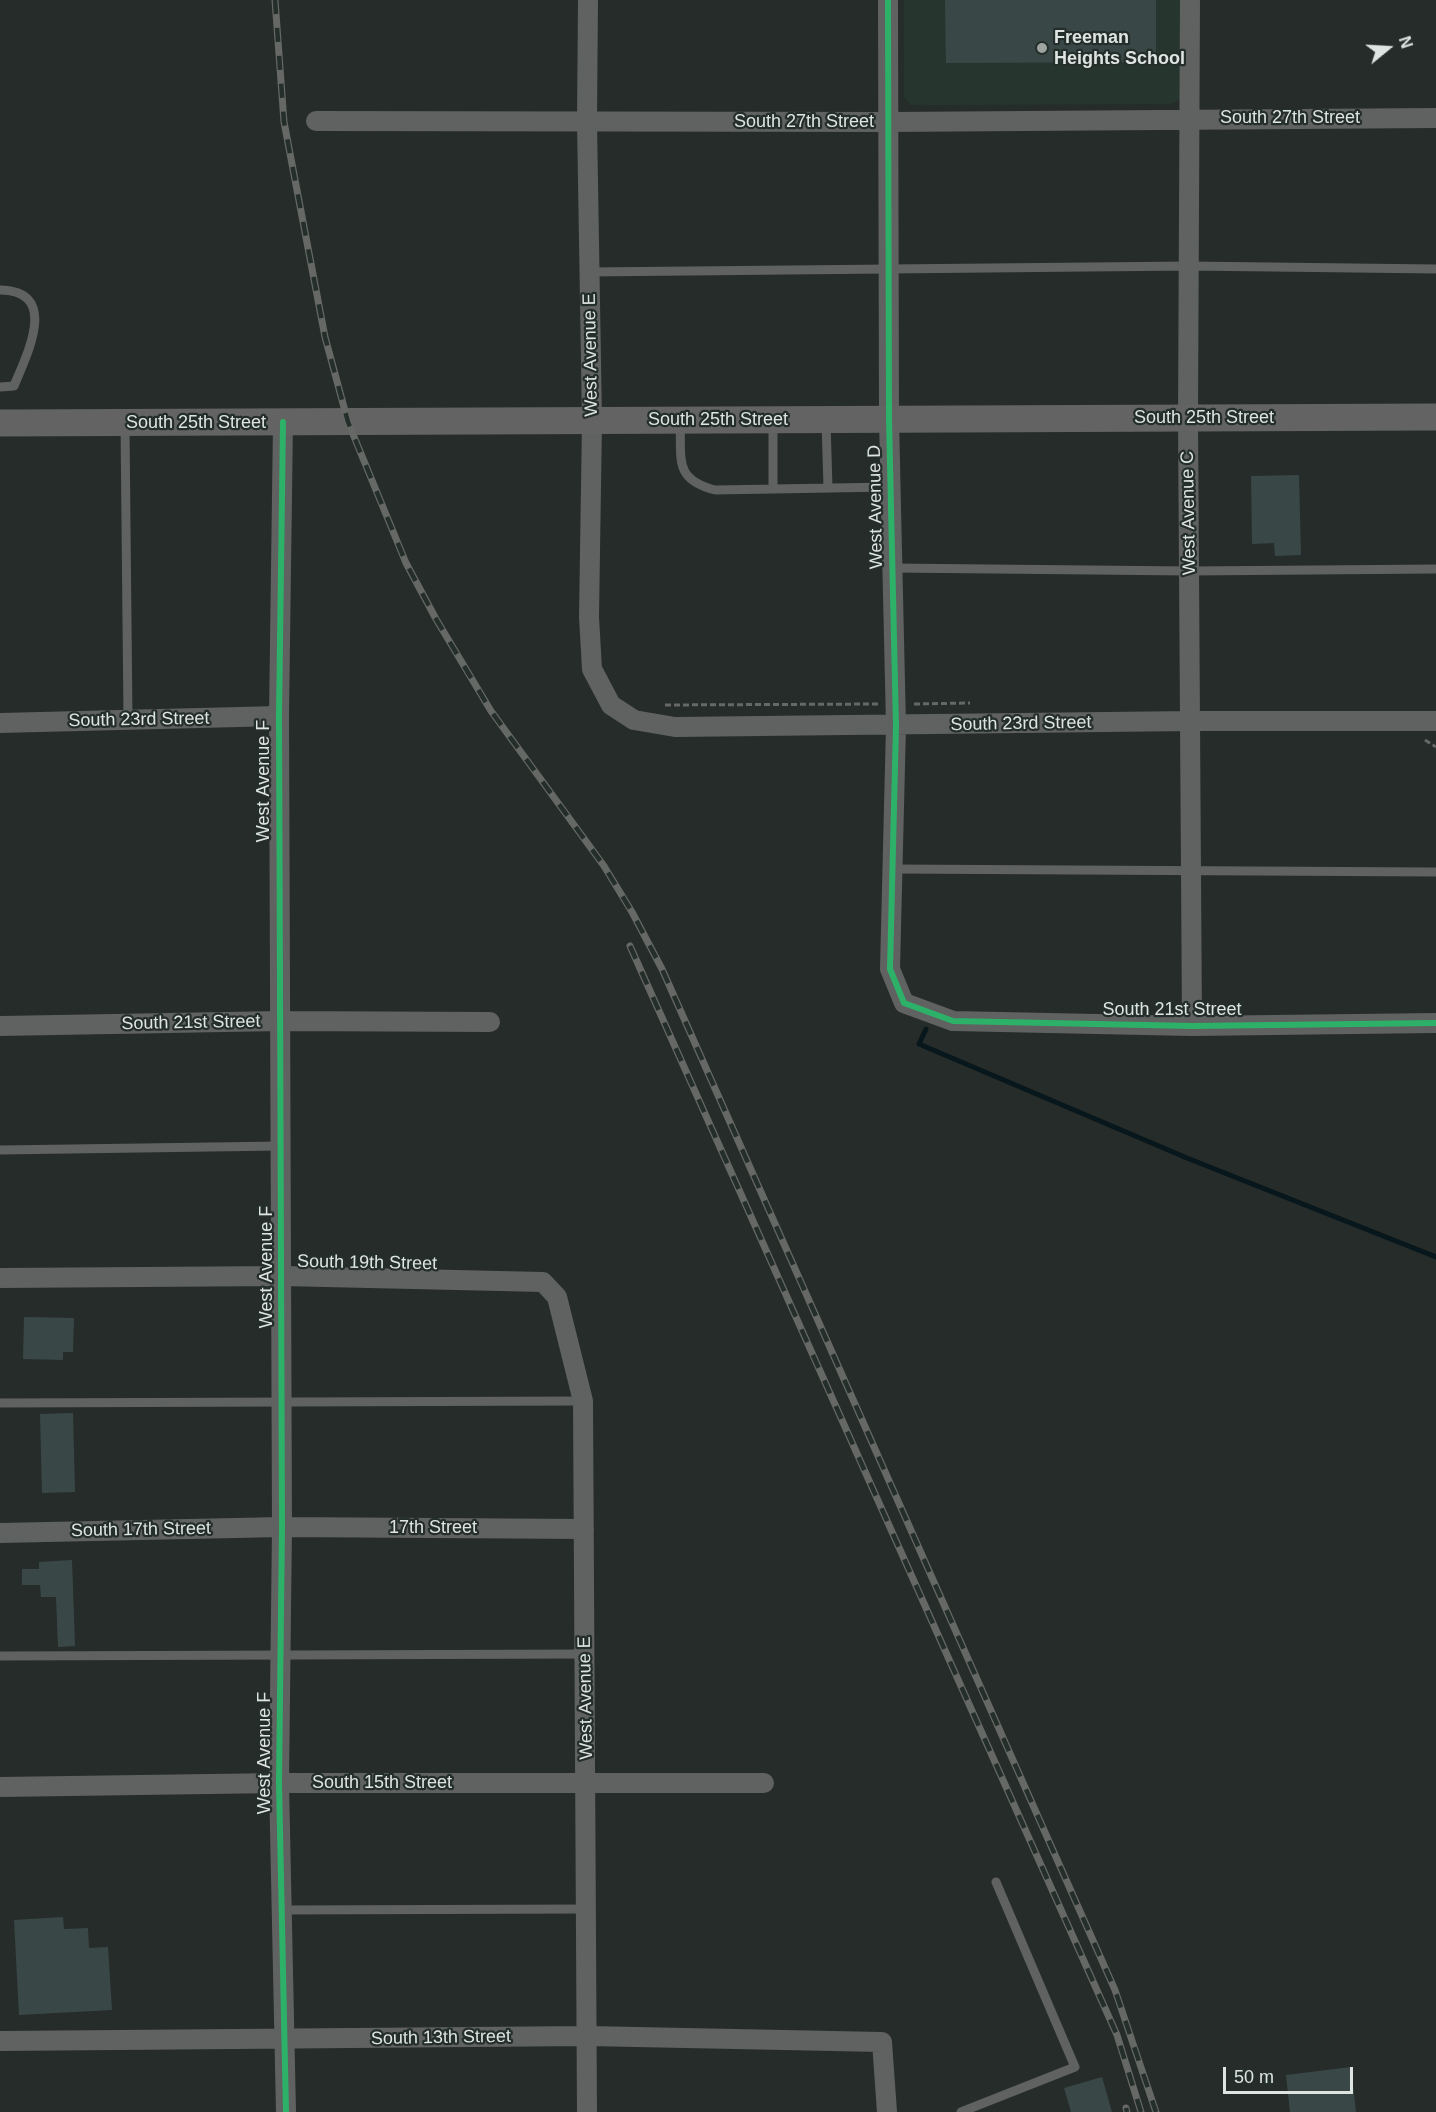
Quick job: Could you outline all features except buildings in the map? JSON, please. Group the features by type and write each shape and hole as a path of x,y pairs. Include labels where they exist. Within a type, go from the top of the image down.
{"street":[{"name":"West Avenue E","path":"588,0 587,122 592,421 589,617 592,669 611,705"},
{"name":"West Avenue D","path":"888,0 889,419 896,726 890,969 904,1003 911,1007"},
{"name":"West Avenue C","path":"1190,0 1188,418 1192,1026"},
{"name":"South 27th Street","path":"316,121 888,122 1436,118"},
{"name":"South 25th Street","path":"0,423 1436,417"},
{"name":"West Avenue F","path":"283,422 279,716 282,1276 279,1783 286,2112"},
{"name":"South 23rd Street","path":"611,705 634,720 675,728 1191,721 1436,721"},
{"name":"South 23rd Street","path":"0,723 279,716"},
{"name":"South 21st Street","path":"911,1007 953,1021 1192,1026 1436,1023"},
{"name":"South 21st Street","path":"0,1026 281,1021 490,1022"},
{"name":"South 19th Street","path":"0,1278 282,1276 543,1282 551,1288"},
{"name":"West Avenue E","path":"551,1288 557,1297 583,1401 587,2112"},
{"name":"17th Street","path":"282,1527 584,1529"},
{"name":"South 17th Street","path":"0,1533 282,1527"},
{"name":"South 15th Street","path":"0,1787 279,1783 764,1783"},
{"name":"South 13th Street","path":"0,2041 286,2041 587,2036 882,2042 887,2112"}],"lane":[{"path":"589,272 1189,266 1436,269"},
{"path":"0,290 16,290 26,296 32,306 36,323 14,386 0,387"},
{"path":"680,420 682,468 697,485 716,490 891,487"},
{"path":"773,420 773,489"},
{"path":"826,420 828,488"},
{"path":"125,423 128,720"},
{"path":"892,568 1190,571 1436,569"},
{"path":"892,869 1436,872"},
{"path":"0,1150 281,1146"},
{"path":"0,1403 583,1401"},
{"path":"0,1656 585,1654"},
{"path":"961,2112 1075,2067 996,1882"},
{"path":"282,1910 587,1908"}],"path":[{"path":"665,705 880,704"}],"shaded area":[{"name":"Freeman Heights School","path":"904,0 1180,0 1180,100 1170,104 911,105 904,97"}],"waterway":[{"path":"926,1029 919,1044 1187,1158 1436,1257"}],"railway":[{"path":"275,0 284,122 325,337 348,422 406,563 436,619 491,711 604,866 632,912 662,969 1115,1990 1156,2112"},
{"path":"630,946 1117,2035 1141,2112"},
{"path":"1126,2108 1127,2112"}],"cycle path":[{"path":"888,0 889,419 896,726 890,969 904,1003 953,1021 1192,1026 1436,1023"},
{"path":"283,422 279,716 282,1527 279,1783 286,2112"}],"place":[{"name":"Freeman Heights School","path":"1042,48"}]}
